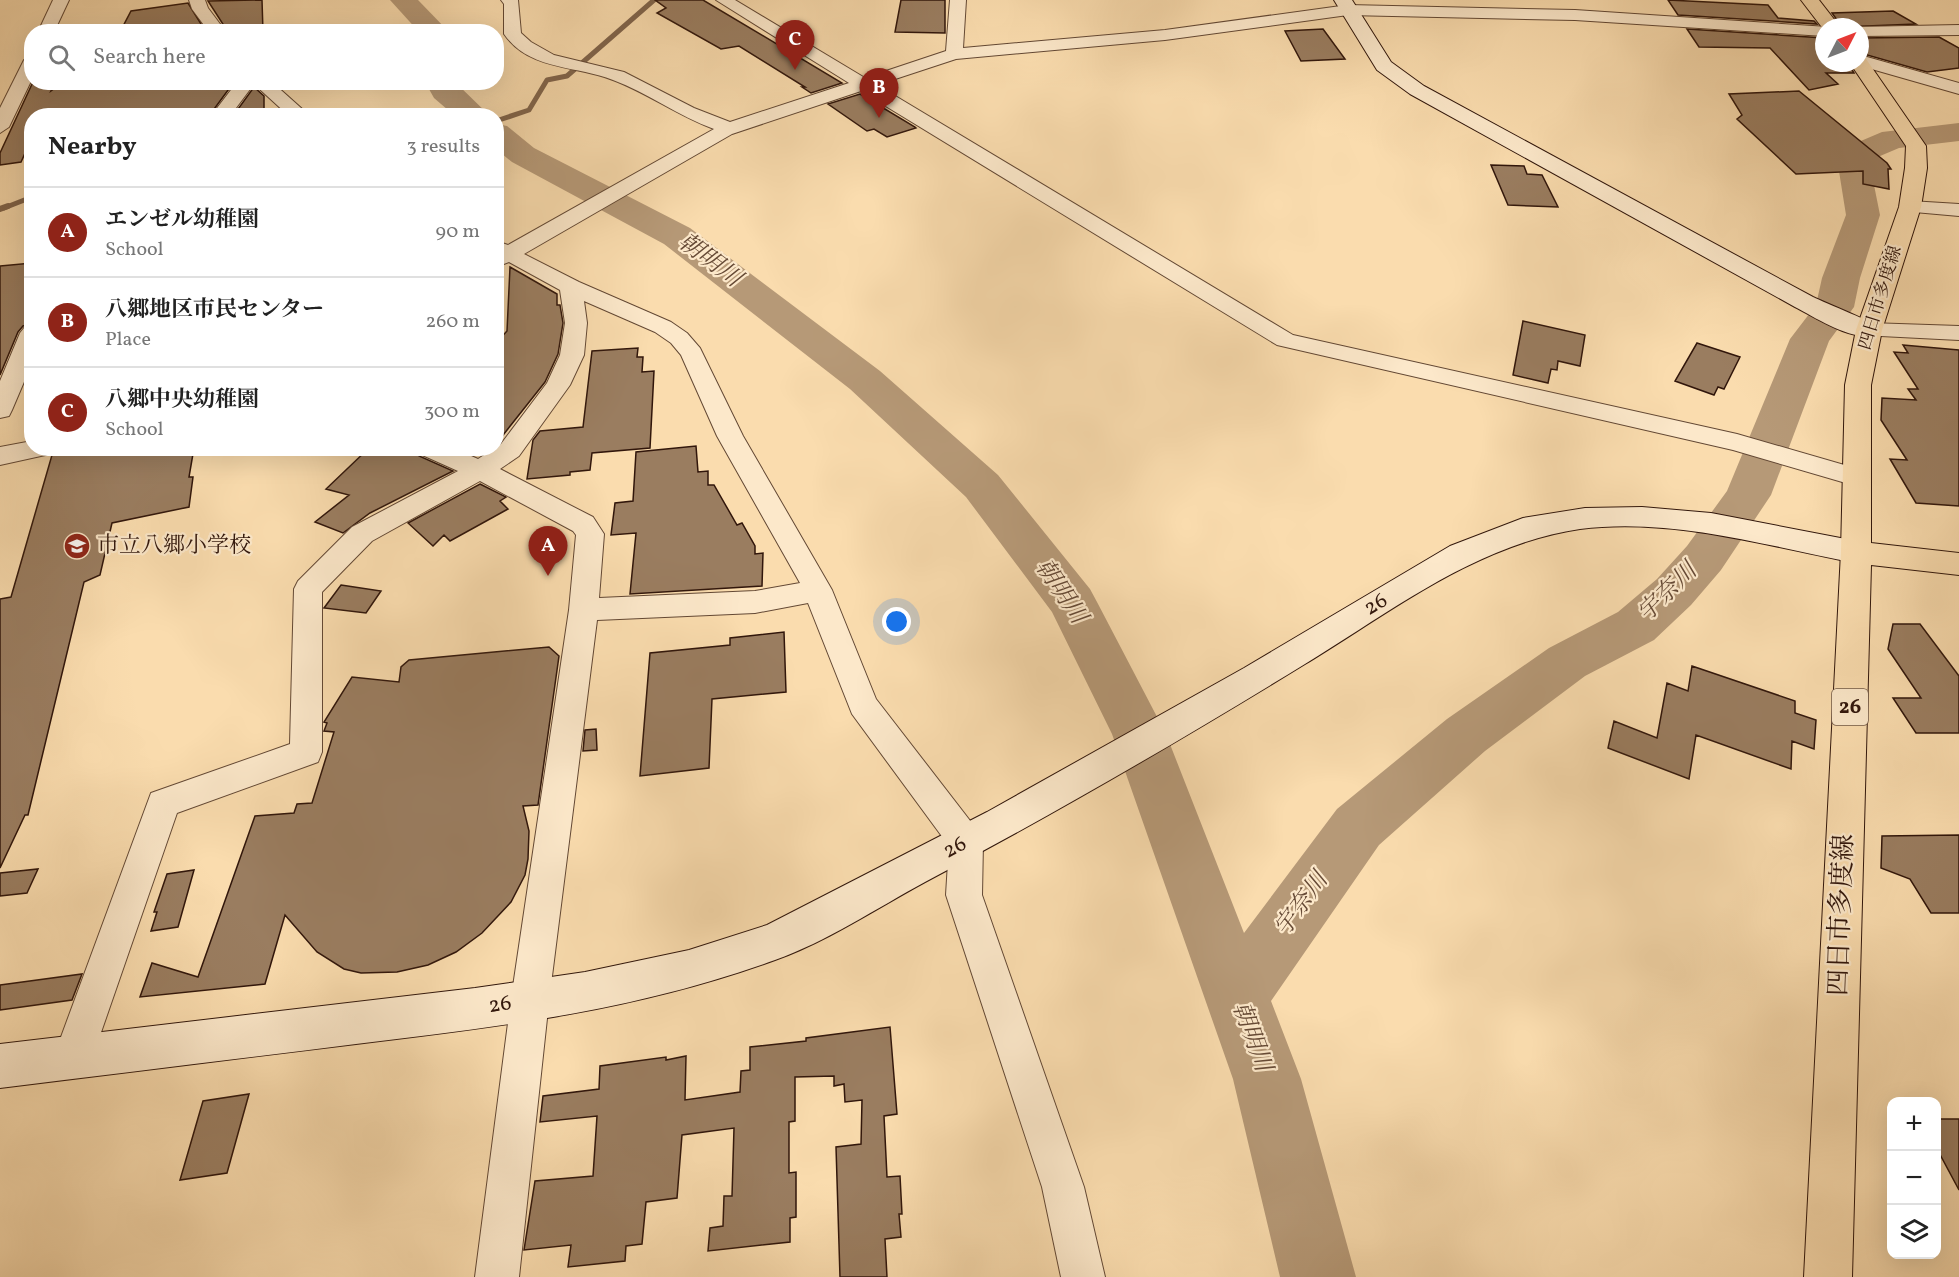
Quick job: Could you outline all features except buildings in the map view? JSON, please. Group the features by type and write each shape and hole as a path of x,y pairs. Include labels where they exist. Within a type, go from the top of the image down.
{"main road":[{"path":"1810,0 1824,18"},
{"name":"四日市多度線","path":"1828,1277 1856,552 1857,326 1910,207 1916,168 1912,139 1867,72"},
{"path":"1856,552 1959,564"}],"street":[{"path":"49,24 61,0"},
{"path":"197,0 200,9 212,24"},
{"path":"509,0 512,2 511,27 514,37 560,63 616,74 672,104 728,129"},
{"path":"724,0 1285,340 1753,446 1856,477"},
{"path":"954,54 958,0"},
{"path":"1345,5 1384,66 1417,90 1822,311 1857,326 1959,333"},
{"path":"504,253 562,224 728,129 954,54 1165,35 1345,5 1575,15 1815,29"},
{"path":"1869,31 1959,30"},
{"path":"1869,64 1959,89"},
{"path":"0,127 24,77"},
{"path":"226,108 240,90"},
{"path":"271,90 292,108"},
{"path":"1910,207 1959,210"},
{"path":"504,255 663,327 679,338 692,353 730,436 818,590 862,705 983,833 964,895 1063,1187 1083,1277"},
{"path":"504,454 510,450 558,385 572,355 576,323 571,287"},
{"path":"0,410 24,352"},
{"path":"0,456 24,451"},
{"path":"448,456 480,470 583,524 590,534 584,610 530,1000 497,1277"},
{"path":"74,1056 163,803 306,752 308,589 362,534 480,470 501,456"},
{"name":"26","path":"0,1066 530,1000 689,970 776,941 983,833 1256,676 1461,554 1523,529 1585,518 1642,517 1760,532 1856,552"},
{"path":"584,610 755,602 818,590"}],"waterway":[{"name":"朝明川","path":"403,0 427,24"},
{"path":"504,118 529,110 547,80 567,76 654,0"},
{"name":"朝明川","path":"444,90 465,108"},
{"name":"宇奈川","path":"1236,996 1358,827 1466,735 1567,662 1636,626 1674,592 1704,558 1748,495 1810,339 1835,307 1841,278 1863,215 1854,165 1860,153 1893,139 1959,132"},
{"name":"朝明川","path":"504,140 523,155 677,236 865,380 982,486 1072,602 1139,734 1236,996"},
{"path":"4,208 24,200"},
{"path":"0,209 8,206"},
{"name":"朝明川","path":"1236,996 1267,1079 1318,1277"}],"place":[{"name":"八郷中央幼稚園","path":"795,70"},
{"name":"八郷地区市民センター","path":"879,118"},
{"name":"市立八郷小学校","path":"77,546"},
{"name":"エンゼル幼稚園","path":"548,576"}]}
